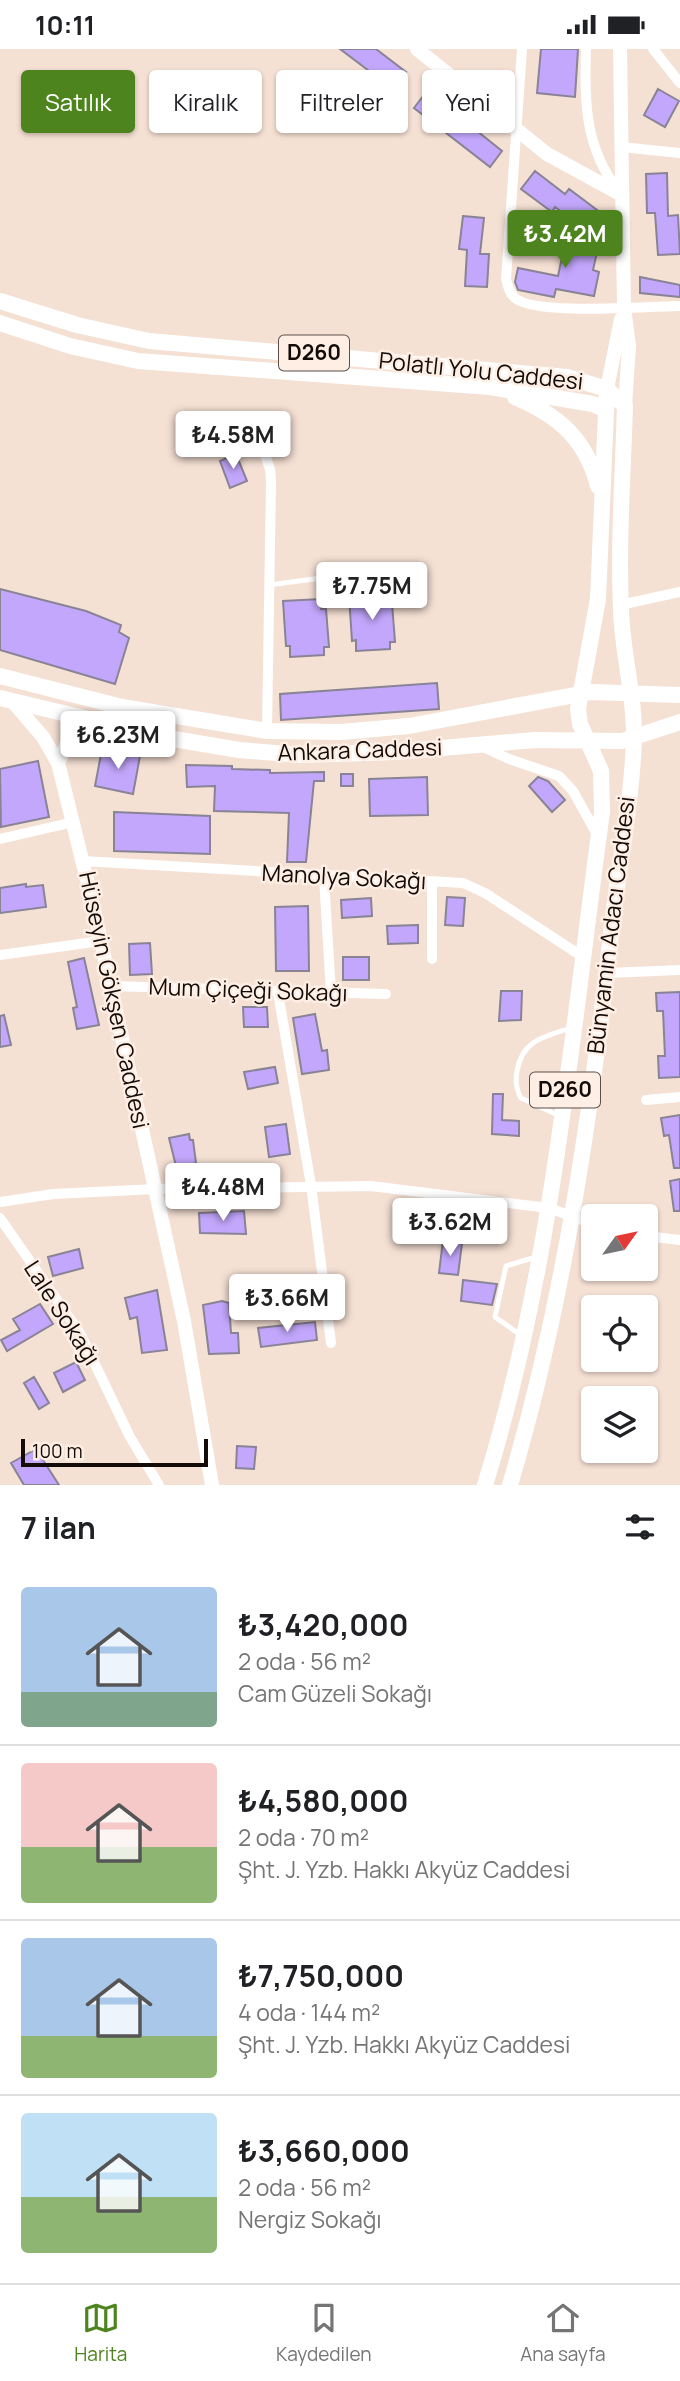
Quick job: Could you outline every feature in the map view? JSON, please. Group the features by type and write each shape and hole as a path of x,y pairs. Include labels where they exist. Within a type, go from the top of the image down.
{"main road":[{"name":"Polatlı Yolu Caddesi","path":"0,302 86,327 149,341 567,377 607,389 625,406"},
{"name":"Polatlı Yolu Caddesi","path":"0,323 71,346 138,361 490,387 593,404 606,410"},
{"name":"Polatlı Yolu Caddesi","path":"490,387 551,414 572,432 588,456 602,506"},
{"name":"D260","path":"485,1485 524,1338 542,1255 599,838 603,783 598,759 580,724 579,694 596,625 607,389"},
{"name":"D260","path":"625,406 620,605 623,654 632,692"},
{"name":"Ankara Caddesi","path":"0,676 122,707 267,731 341,732 409,726 579,694 632,692 680,695"},
{"name":"Bünyamin Adacı Caddesi","path":"510,1485 546,1352 573,1219 607,973 634,740 632,692"},
{"name":"Ankara Caddesi","path":"7,700 168,738 266,753 337,755 479,744 587,739 634,740 680,722"}],"street":[{"path":"417,49 567,167 622,195"},
{"path":"522,49 506,279 514,297 522,302 559,307 680,306"},
{"path":"586,49 584,91 590,133 604,173 622,195"},
{"path":"653,49 680,83"},
{"path":"622,51 624,307 629,346 625,406"},
{"path":"621,147 680,153"},
{"path":"607,389 624,307"},
{"path":"258,436 270,469 267,731"},
{"path":"620,605 680,592"},
{"name":"Hüseyin Gökşen Caddesi","path":"7,700 43,737 58,763 74,823 184,1321 212,1485"},
{"path":"58,763 79,718"},
{"path":"479,744 509,759 559,776 573,790 599,838"},
{"path":"0,839 74,823"},
{"name":"Manolya Sokağı","path":"83,861 463,883 475,887 583,957"},
{"path":"324,877 331,993"},
{"path":"432,882 432,959"},
{"path":"0,955 101,941"},
{"path":"607,973 680,970"},
{"name":"Mum Çiçeği Sokağı","path":"110,986 278,993 386,994"},
{"path":"278,993 311,1185 331,1343"},
{"path":"646,1100 680,1097"},
{"path":"0,1202 53,1194 311,1185 427,1191 549,1208 581,1221"},
{"name":"Lale Sokağı","path":"0,1220 80,1333 130,1437 159,1485"},
{"path":"658,1237 680,1240"}],"lane":[{"path":"269,585 344,575"},
{"path":"561,1117 520,1098 516,1077 524,1048 534,1040 574,1027"},
{"path":"524,1338 495,1317 506,1266 542,1255"}],"building":[{"path":"340,49 376,49 403,70 368,70"},
{"path":"541,49 578,49 575,97 537,93"},
{"path":"658,89 679,101 665,127 644,115"},
{"path":"422,98 422,114 414,108"},
{"path":"446,133 480,133 502,151 490,167"},
{"path":"535,171 565,194 569,189 601,213 587,231 555,207 552,212 521,189"},
{"path":"667,173 668,216 678,215 680,254 658,255 655,213 647,213 646,174"},
{"path":"463,216 484,218 480,254 489,254 487,287 465,286 467,250 459,249"},
{"path":"551,231 599,243 593,270 599,272 594,296 556,289 554,297 518,290 515,282 518,268 558,276 564,248 549,241"},
{"path":"640,277 680,285 680,297 640,293"},
{"path":"236,454 247,481 230,488 220,461"},
{"path":"0,589 86,611 121,625 119,632 129,638 115,684 0,650"},
{"path":"387,594 387,604 392,603 395,642 390,642 390,649 356,651 356,640 352,641 349,596"},
{"path":"321,599 321,609 326,609 329,647 324,647 324,655 290,657 290,646 286,646 283,601"},
{"path":"437,683 439,709 281,720 280,694"},
{"path":"102,749 140,756 133,794 95,786"},
{"path":"38,761 49,817 1,827 0,769"},
{"path":"186,765 232,766 232,769 270,770 270,773 324,772 324,781 314,781 306,862 287,862 289,813 214,811 215,786 187,787"},
{"path":"341,774 353,774 353,786 341,786"},
{"path":"427,777 428,815 370,816 369,779"},
{"path":"538,777 548,781 565,800 552,812 529,786"},
{"path":"114,812 210,816 210,854 114,851"},
{"path":"26,884 26,887 43,885 46,907 0,913 0,888"},
{"path":"447,897 465,898 463,926 445,925"},
{"path":"371,898 372,916 342,918 341,900"},
{"path":"308,906 309,971 276,971 275,907"},
{"path":"418,925 418,943 388,944 387,926"},
{"path":"150,943 152,974 130,975 129,944"},
{"path":"343,957 369,957 369,980 343,980"},
{"path":"84,958 99,1025 77,1029 73,1008 77,1007 68,962"},
{"path":"501,991 522,991 521,1020 499,1021"},
{"path":"680,992 680,1077 659,1078 658,1056 665,1056 663,1011 657,1011 656,993"},
{"path":"243,1007 267,1007 268,1027 244,1027"},
{"path":"315,1014 322,1051 327,1050 329,1070 302,1074 293,1018"},
{"path":"4,1015 11,1045 0,1047 0,1016"},
{"path":"275,1067 278,1083 248,1089 244,1072"},
{"path":"493,1094 503,1094 502,1120 519,1121 519,1136 492,1134"},
{"path":"680,1115 680,1168 674,1168 669,1135 664,1136 661,1118"},
{"path":"286,1124 290,1154 269,1157 265,1127"},
{"path":"189,1134 190,1140 193,1140 196,1163 177,1170 169,1138"},
{"path":"680,1179 680,1211 674,1211 670,1181"},
{"path":"244,1211 246,1234 200,1233 199,1213"},
{"path":"443,1240 462,1243 458,1275 439,1273"},
{"path":"79,1249 83,1268 53,1276 48,1257"},
{"path":"463,1280 497,1284 492,1305 461,1301"},
{"path":"157,1290 167,1350 142,1353 137,1317 130,1319 125,1298"},
{"path":"253,1294 254,1305 245,1306 243,1295"},
{"path":"222,1301 229,1303 231,1333 238,1333 239,1353 209,1354 203,1305"},
{"path":"40,1304 53,1324 7,1351 1,1340 20,1330 13,1319"},
{"path":"315,1322 317,1340 261,1347 258,1328"},
{"path":"76,1362 85,1380 63,1392 54,1373"},
{"path":"34,1377 49,1403 39,1409 24,1383"},
{"path":"237,1446 256,1447 254,1469 236,1468"},
{"path":"36,1449 59,1485 24,1485 11,1463"}]}
